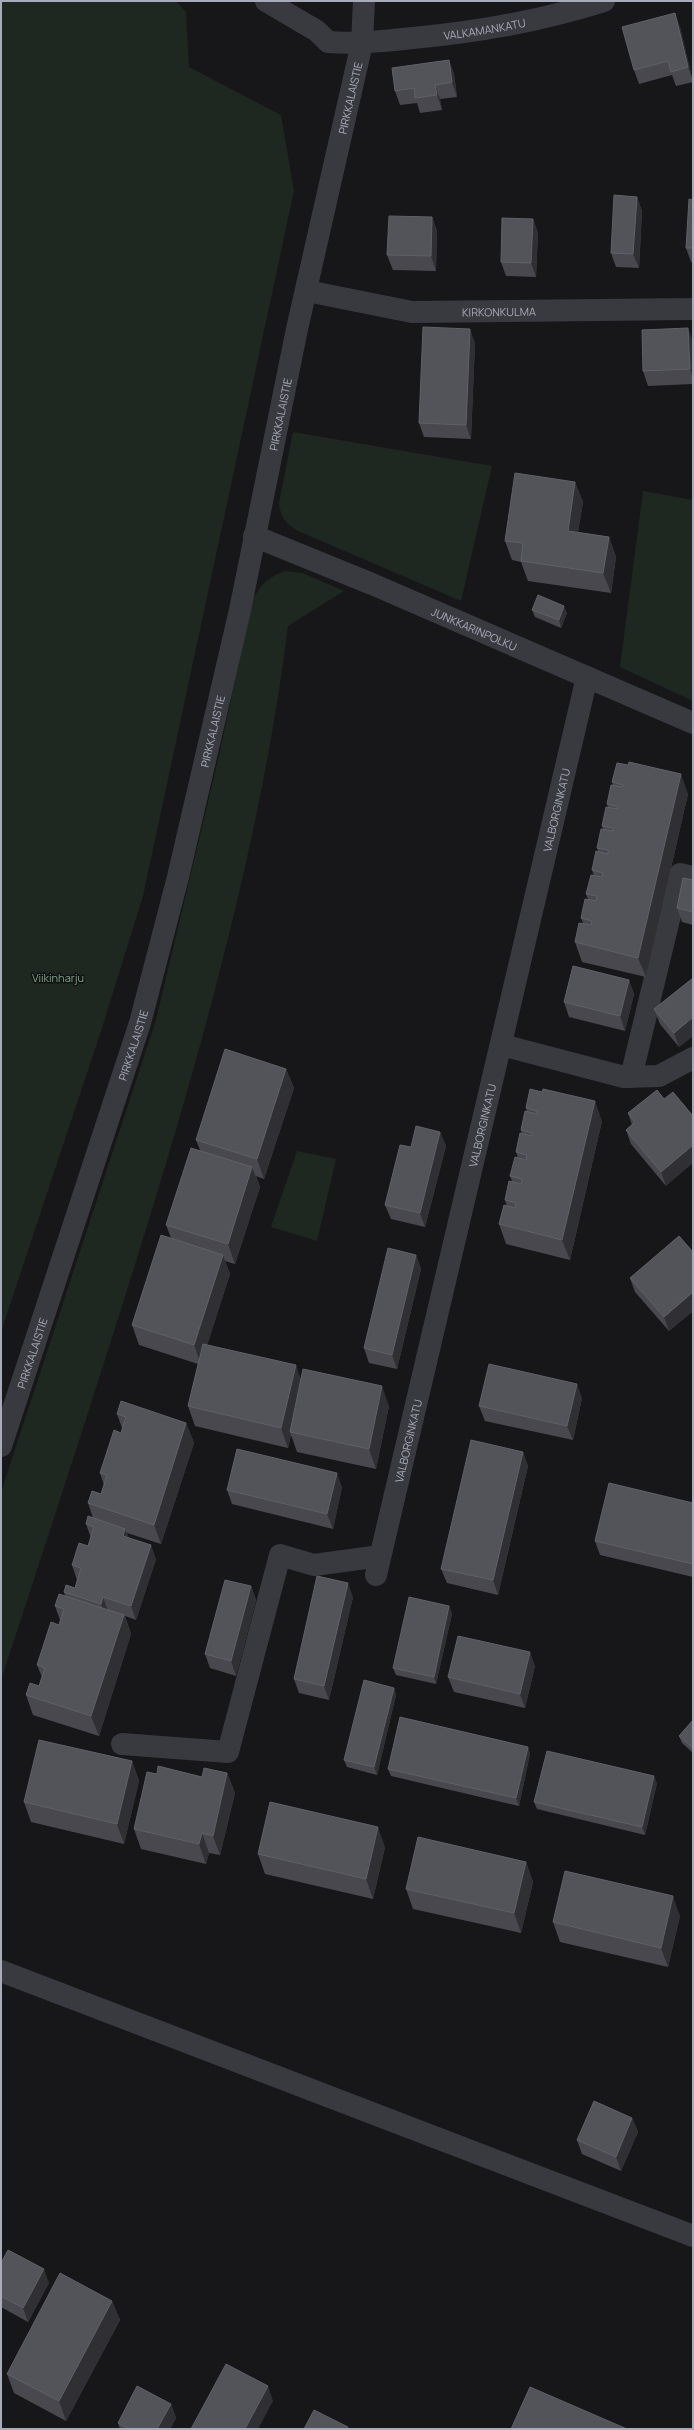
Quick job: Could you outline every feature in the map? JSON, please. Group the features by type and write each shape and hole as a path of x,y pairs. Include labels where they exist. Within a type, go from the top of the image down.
{"street":[{"name":"VALKAMANKATU","path":"266,1 317,31 328,42 362,43 461,33 554,17 604,1"},
{"name":"PIRKKALAISTIE","path":"1,1446 140,1023 179,869 240,610 254,536 362,43 364,1"},
{"name":"KIRKONKULMA","path":"307,291 412,312 693,309"},
{"name":"JUNKKARINPOLKU","path":"254,536 372,584 693,723"},
{"name":"VALBORGINKATU","path":"122,1744 228,1752 280,1555 314,1565 378,1566 588,677"},
{"path":"631,1077 680,874 693,877"},
{"path":"502,1045 624,1077 659,1076 693,1058"},
{"path":"1,1971 693,2236"}],"green space":[{"name":"Viikinharju","path":"1,1 176,1 186,12 189,67 281,115 294,191 143,896 102,1028 1,1332"},
{"path":"293,432 492,466 461,601 298,531 284,520 279,503"},
{"path":"643,491 693,500 693,701 620,667"},
{"path":"285,571 303,573 344,591 288,626 267,763 253,831 238,899 185,1100 125,1296 1,1680 1,1492 156,1020 218,760 252,601 258,590 265,582"},
{"path":"297,1151 336,1159 317,1241 271,1227"}],"building":[{"path":"675,13 688,67 671,72 668,61 634,70 622,27"},
{"path":"449,60 452,82 435,85 437,95 415,98 414,88 395,91 392,68"},
{"path":"614,195 637,197 633,254 611,253"},
{"path":"689,199 693,200 693,248 686,248"},
{"path":"389,216 432,217 431,256 387,255"},
{"path":"502,218 533,219 531,263 501,262"},
{"path":"423,327 470,329 466,425 419,423"},
{"path":"688,328 690,369 643,371 642,330"},
{"path":"515,473 575,482 568,531 609,537 603,573 521,561 523,543 505,541"},
{"path":"538,595 564,606 559,620 532,610"},
{"path":"629,762 681,774 638,958 575,942 579,923 591,925 592,921 581,918 585,899 596,901 597,896 586,894 591,875 602,877 603,873 592,870 596,851 608,854 608,850 597,848 601,829 613,831 613,828 602,826 606,807 618,809 618,807 607,804 611,785 623,787 623,785 612,782 617,763 628,765"},
{"path":"683,878 693,880 693,912 677,908"},
{"path":"573,966 629,980 620,1016 564,1002"},
{"path":"693,978 693,1017 674,1033 654,1009"},
{"path":"225,1049 286,1069 257,1159 196,1140"},
{"path":"530,1089 542,1092 543,1089 595,1101 562,1240 499,1224 504,1205 515,1208 516,1203 505,1200 509,1181 521,1184 522,1179 510,1176 515,1157 526,1160 527,1155 516,1152 520,1133 532,1136 532,1133 521,1130 525,1111 537,1114 537,1111 526,1108"},
{"path":"657,1090 664,1099 673,1092 693,1116 693,1145 661,1172 626,1130 635,1122 628,1113"},
{"path":"416,1126 440,1132 420,1213 385,1205 400,1145 411,1147"},
{"path":"191,1148 252,1167 228,1244 166,1225"},
{"path":"161,1235 223,1255 194,1345 132,1325"},
{"path":"679,1236 693,1252 693,1292 664,1317 630,1278"},
{"path":"388,1248 416,1255 392,1355 364,1348"},
{"path":"203,1344 296,1365 281,1428 188,1406"},
{"path":"489,1364 577,1384 567,1426 479,1406"},
{"path":"303,1369 382,1386 369,1449 290,1432"},
{"path":"121,1401 186,1423 154,1525 88,1503 92,1491 101,1494 107,1475 100,1473 114,1430 121,1433 126,1417 117,1414"},
{"path":"471,1440 523,1452 493,1580 441,1569"},
{"path":"237,1449 337,1473 327,1514 227,1490"},
{"path":"609,1483 693,1503 693,1564 595,1541"},
{"path":"88,1516 125,1529 123,1536 151,1545 131,1606 103,1597 101,1604 64,1592 66,1585 75,1588 81,1568 72,1565 79,1543 88,1546 94,1527 86,1524"},
{"path":"317,1576 348,1583 324,1686 294,1679"},
{"path":"225,1580 251,1586 231,1661 205,1654"},
{"path":"59,1594 124,1615 91,1716 26,1695 30,1683 39,1686 45,1668 37,1665 51,1622 59,1625 64,1609 55,1606"},
{"path":"409,1597 449,1606 434,1677 393,1668"},
{"path":"458,1636 530,1652 520,1694 448,1677"},
{"path":"364,1680 394,1688 374,1767 344,1760"},
{"path":"400,1717 528,1747 516,1798 388,1769"},
{"path":"693,1720 693,1748 679,1736"},
{"path":"39,1740 132,1761 117,1824 24,1802"},
{"path":"547,1751 654,1776 642,1827 534,1802"},
{"path":"158,1766 202,1777 204,1768 227,1773 213,1836 202,1833 199,1844 134,1829 147,1772 157,1774"},
{"path":"270,1802 378,1827 366,1879 258,1854"},
{"path":"418,1837 526,1862 514,1913 406,1889"},
{"path":"565,1871 673,1896 661,1948 553,1922"},
{"path":"594,2101 632,2118 616,2157 577,2140"},
{"path":"8,2250 44,2269 23,2308 1,2296 1,2263"},
{"path":"60,2273 112,2301 59,2401 7,2374"},
{"path":"226,2364 268,2386 245,2429 191,2429"},
{"path":"137,2386 171,2404 157,2429 129,2429 118,2423"},
{"path":"530,2387 627,2429 511,2429"},
{"path":"314,2410 348,2427 347,2429 304,2429"}]}
